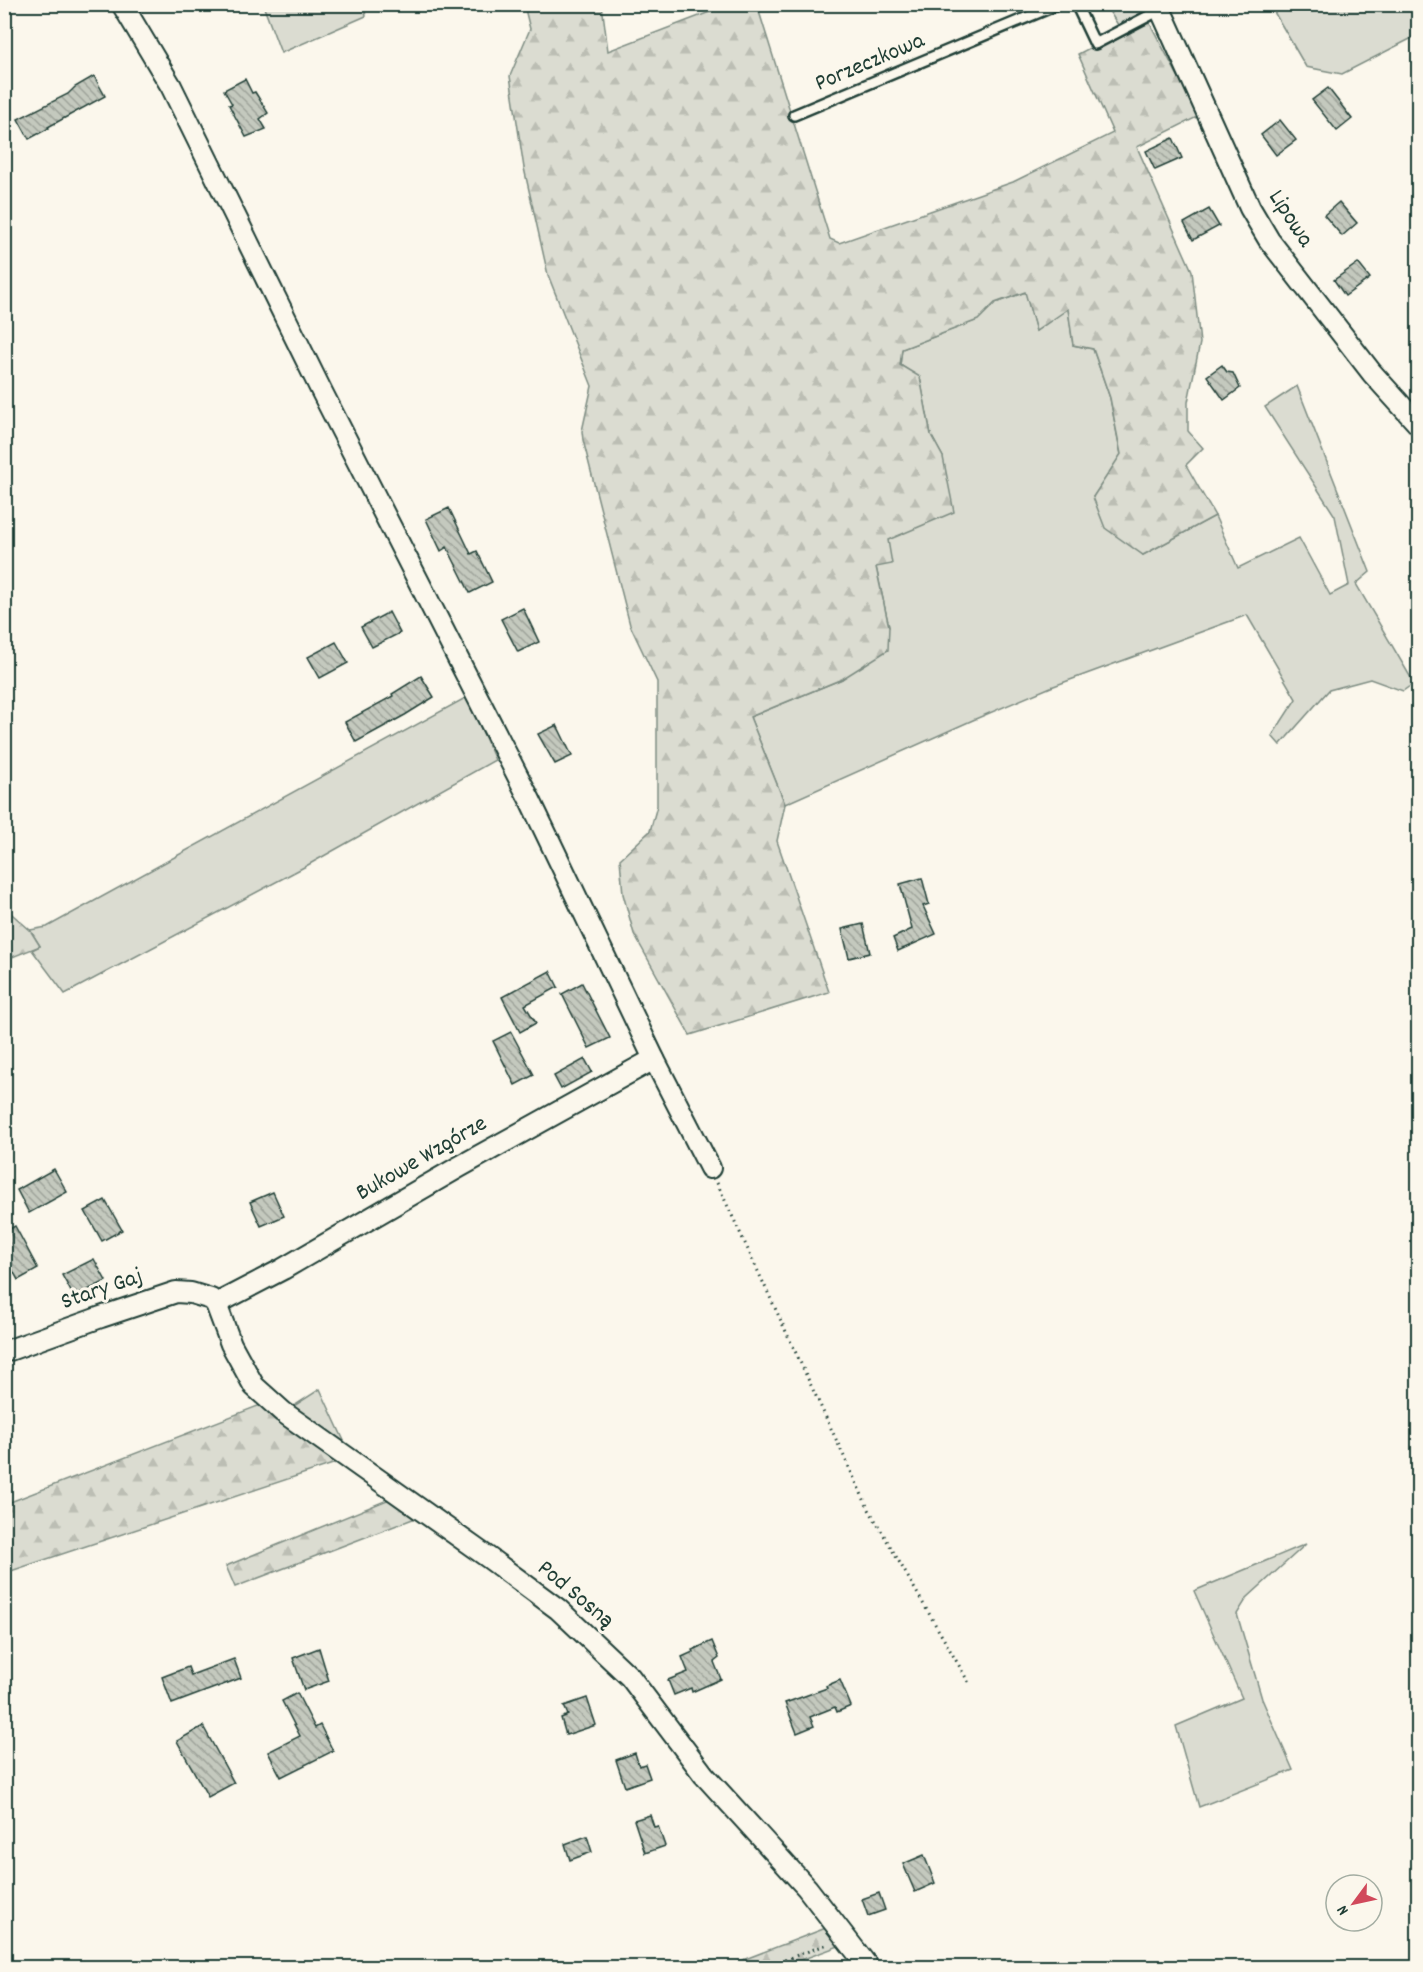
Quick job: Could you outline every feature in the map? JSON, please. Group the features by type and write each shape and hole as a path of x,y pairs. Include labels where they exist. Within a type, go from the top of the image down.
{"street":[{"path":"122,4 171,86 530,800 654,1059 710,1168"},
{"name":"Lipowa","path":"1160,9 1250,208 1269,240 1372,373 1419,424"},
{"name":"Bukowe Wzgórze","path":"216,1304 283,1269 459,1167 654,1059"},
{"name":"Stary Gaj","path":"4,1352 176,1292 191,1293 211,1299 216,1304"},
{"name":"Pod Sosną","path":"216,1304 231,1344 254,1386 283,1412 558,1609 630,1677 704,1774 807,1888 868,1968"}],"lane":[{"name":"Porzeczkowa","path":"794,115 1059,4"},
{"path":"1076,4 1095,44 1160,9"}],"path":[{"path":"710,1168 867,1506 969,1683"},
{"path":"762,1968 846,1938"}],"green space":[{"path":"263,5 364,5 366,16 281,53"},
{"path":"524,5 602,5 608,51 728,5 757,5 830,239 839,243 1013,182 1113,133 1078,54 1147,18 1199,116 1137,147 1192,271 1200,343 1188,402 1188,431 1203,448 1186,465 1215,516 1143,555 1105,528 1093,497 1121,454 1110,398 1093,349 1073,345 1068,309 1036,331 1025,292 995,303 978,320 902,349 900,365 920,377 931,435 943,457 954,512 888,540 892,564 876,567 889,627 888,650 842,679 750,717 785,804 777,841 829,992 690,1035 634,934 623,894 620,859 650,831 657,806 657,682 630,625 583,440 582,431 592,386 548,275 524,168 510,76 530,29"},
{"path":"1105,5 1142,5 1147,18 1122,31"},
{"path":"1270,5 1418,5 1418,35 1342,74 1306,67"},
{"path":"1026,292 1036,331 1068,308 1073,345 1093,349 1110,398 1121,455 1093,497 1143,555 1215,516 1238,568 1299,538 1330,595 1349,585 1335,516 1265,407 1297,386 1370,572 1356,584 1414,683 1403,691 1370,679 1329,690 1280,745 1272,736 1296,699 1247,615 1051,687 785,804 750,717 842,679 889,627 876,567 888,540 943,457 931,435 920,378 900,365 902,349 977,320 995,303"},
{"path":"467,697 495,760 306,866 65,994 32,950 40,946 30,930 47,927"},
{"path":"5,908 30,930 40,946 5,960"},
{"path":"320,1389 352,1458 286,1411"},
{"path":"263,1404 339,1462 5,1573 5,1504"},
{"path":"392,1498 418,1517 235,1587 226,1566"},
{"path":"1306,1544 1247,1598 1237,1614 1262,1699 1293,1770 1199,1807 1176,1726 1242,1698 1194,1591"},
{"path":"826,1928 839,1946 782,1967 722,1968"}],"building":[{"path":"94,76 105,96 29,139 18,119 68,94"},
{"path":"245,79 252,93 255,92 268,113 260,119 266,129 246,137 229,105 232,104 224,90"},
{"path":"1328,88 1352,119 1337,131 1312,100"},
{"path":"1280,120 1296,140 1276,155 1261,135"},
{"path":"1173,138 1182,158 1155,170 1146,151"},
{"path":"1339,202 1357,223 1342,236 1324,215"},
{"path":"1209,209 1219,226 1193,240 1184,223"},
{"path":"1358,263 1370,278 1345,296 1334,280"},
{"path":"1222,365 1227,372 1233,373 1240,388 1224,400 1207,376"},
{"path":"449,508 471,554 477,551 492,582 470,593 447,547 441,551 426,519"},
{"path":"523,608 539,642 518,652 501,619"},
{"path":"389,612 400,633 372,647 361,627"},
{"path":"336,642 348,663 320,678 308,657"},
{"path":"421,676 434,697 356,742 345,722 393,696 392,694"},
{"path":"557,725 572,756 555,764 538,734"},
{"path":"922,878 929,904 923,906 936,934 898,951 893,938 912,929 900,884"},
{"path":"863,924 870,953 849,958 842,929"},
{"path":"550,971 558,987 525,1005 536,1023 520,1032 502,997"},
{"path":"582,983 610,1038 589,1048 562,994"},
{"path":"511,1032 534,1075 515,1085 493,1041"},
{"path":"585,1059 592,1072 561,1089 554,1076"},
{"path":"54,1169 67,1192 29,1213 17,1190"},
{"path":"273,1192 284,1216 261,1226 250,1202"},
{"path":"105,1200 122,1230 102,1241 85,1211"},
{"path":"15,1226 38,1269 18,1280 4,1254 4,1232"},
{"path":"94,1259 106,1281 74,1297 62,1275"},
{"path":"712,1641 719,1658 714,1662 721,1679 692,1692 691,1688 674,1695 668,1680 688,1672 682,1657"},
{"path":"319,1648 329,1681 304,1690 293,1658"},
{"path":"234,1659 241,1678 172,1704 162,1677 188,1667 191,1675"},
{"path":"840,1680 851,1706 837,1712 835,1707 810,1717 814,1726 797,1733 785,1703 827,1688 826,1686"},
{"path":"297,1693 315,1728 320,1725 333,1751 281,1777 268,1752 300,1736 282,1701"},
{"path":"587,1698 596,1725 566,1735 561,1718 568,1715 564,1706"},
{"path":"203,1726 234,1783 208,1797 177,1741"},
{"path":"635,1753 639,1766 645,1764 650,1778 625,1787 616,1760"},
{"path":"650,1815 654,1827 658,1826 665,1846 645,1853 634,1820"},
{"path":"587,1836 592,1852 570,1860 565,1844"},
{"path":"924,1855 935,1883 915,1892 903,1864"},
{"path":"879,1893 885,1910 868,1916 862,1899"}]}
